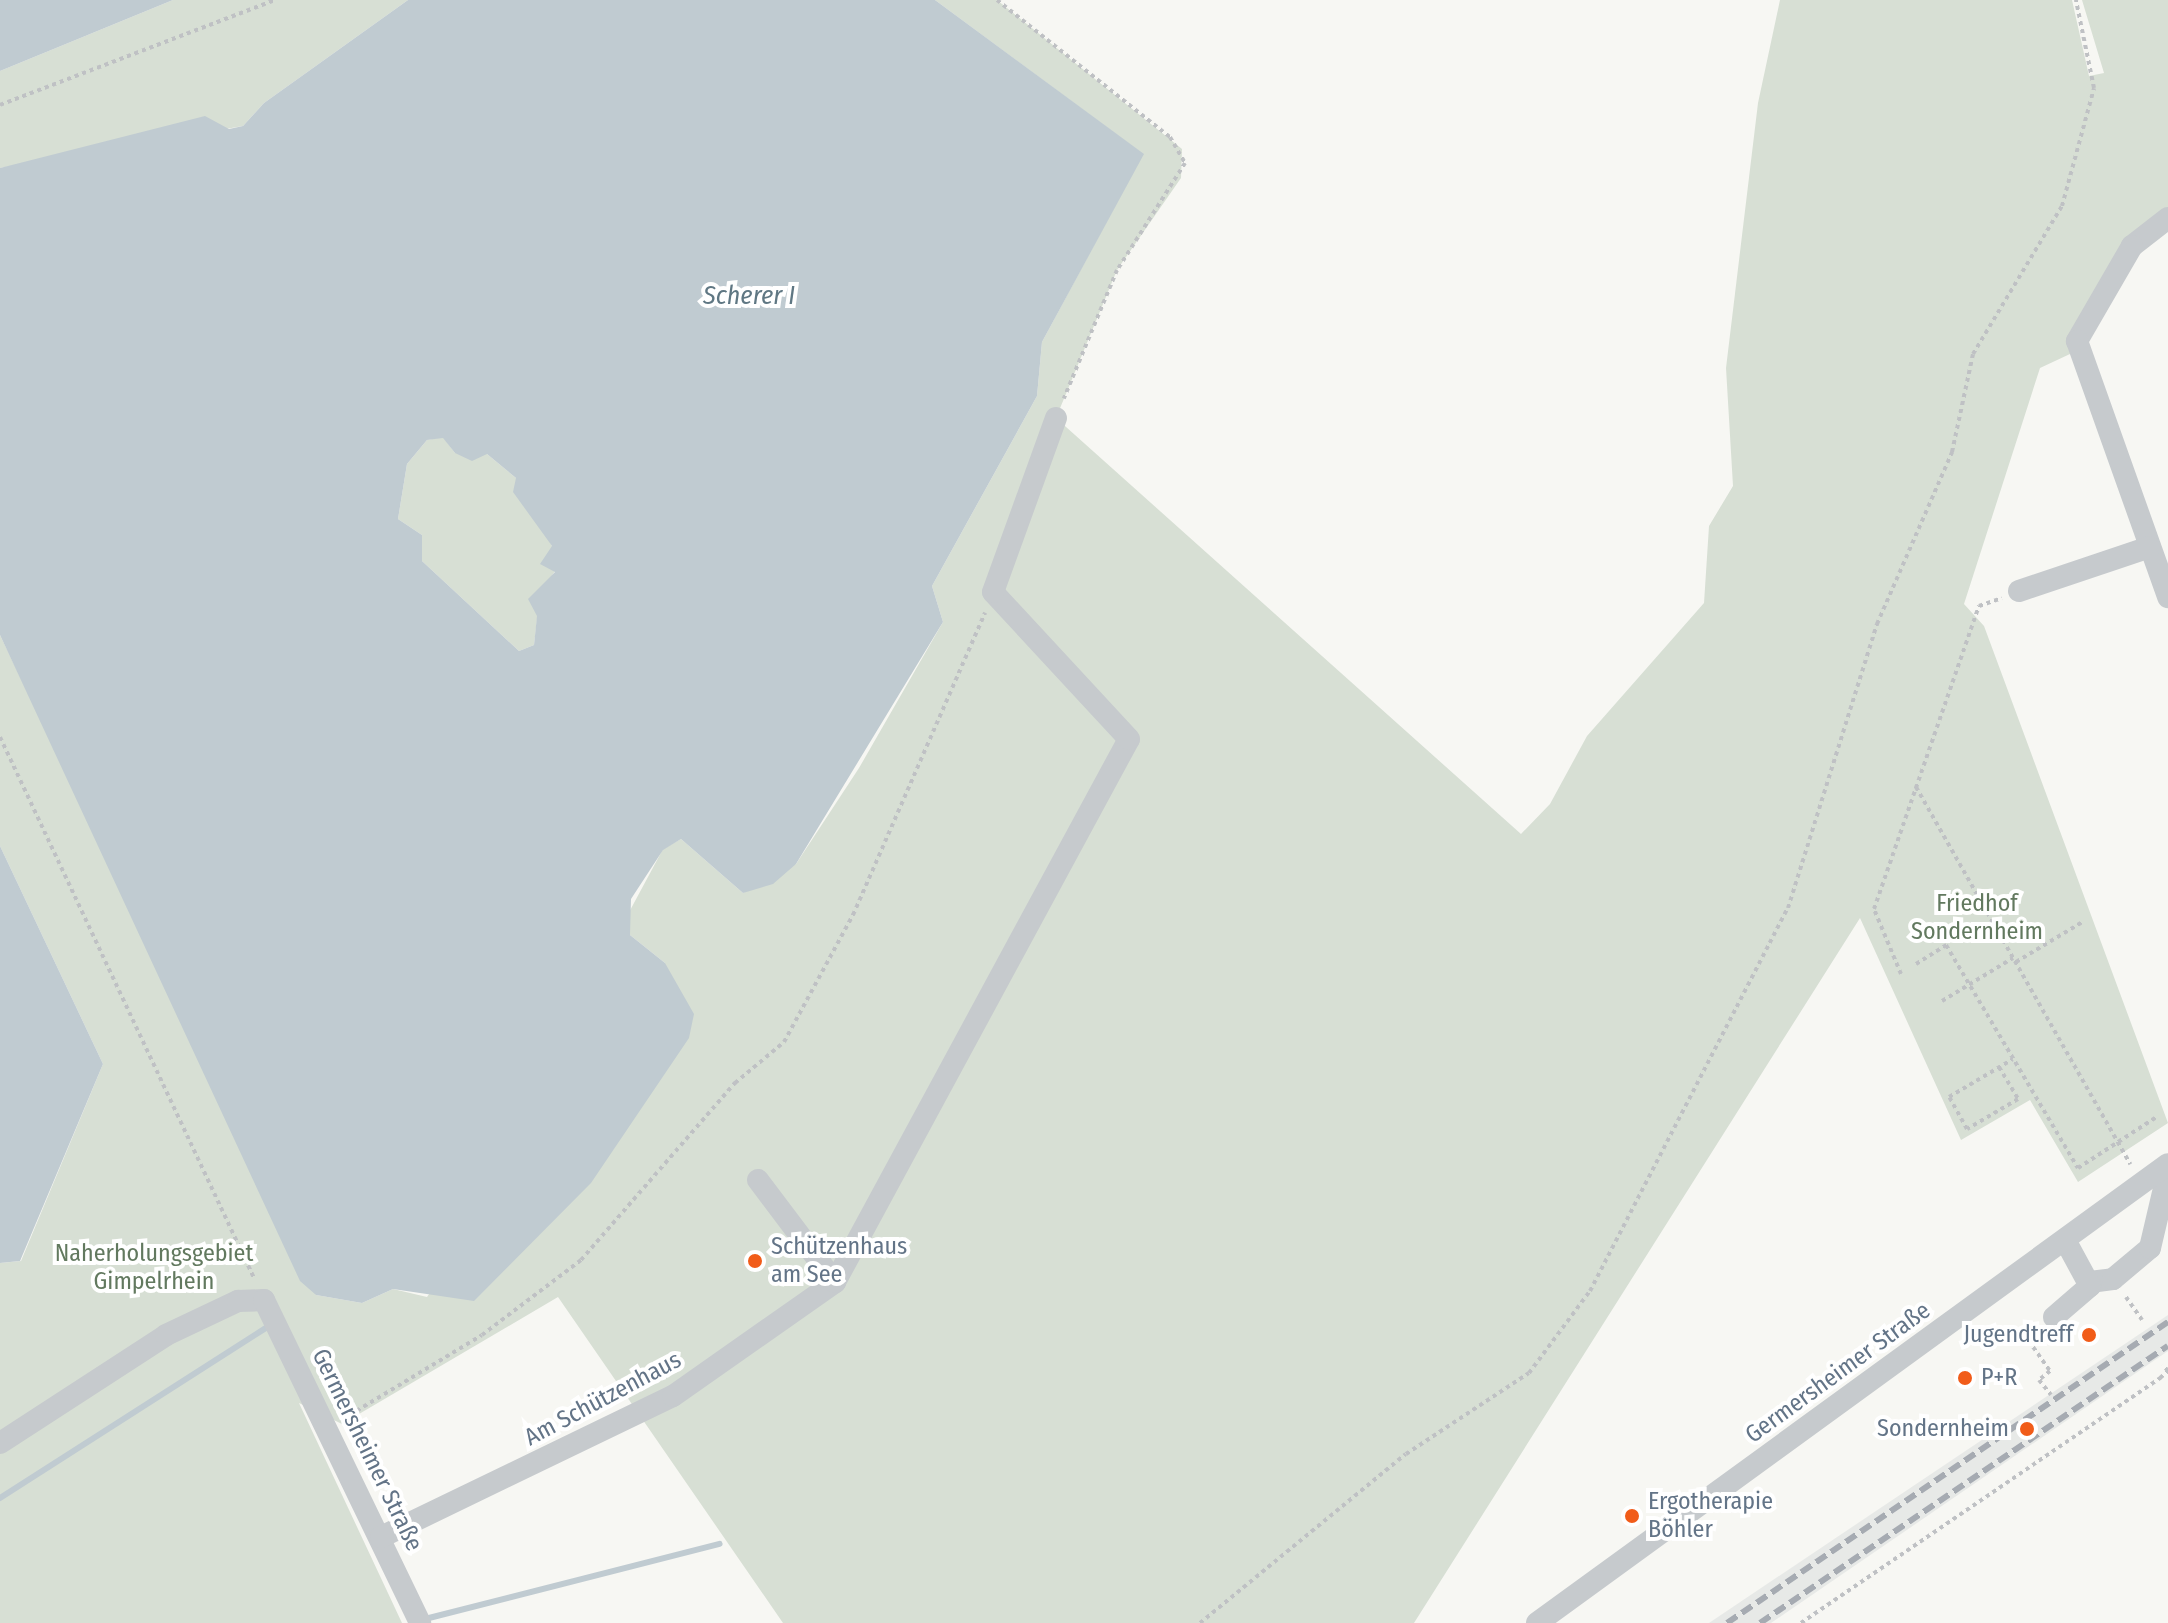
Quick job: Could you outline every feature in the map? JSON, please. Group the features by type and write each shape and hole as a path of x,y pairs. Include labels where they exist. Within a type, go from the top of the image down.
{"street":[{"path":"2168,218 2132,246 2081,325 2078,351 2168,597"},
{"path":"758,1180 835,1282 1129,739 993,592 1056,418"},
{"path":"2019,591 2150,547"},
{"name":"Germersheimer Straße","path":"1537,1623 2168,1164"},
{"path":"2090,1282 2113,1279 2150,1248 2168,1171"},
{"path":"2065,1240 2090,1282"},
{"name":"Am Schützenhaus","path":"381,1537 673,1396 835,1282"},
{"path":"2054,1317 2085,1296 2090,1282"},
{"path":"0,1443 166,1335 238,1301 264,1300"},
{"name":"Germersheimer Straße","path":"264,1300 330,1427 417,1616"}],"path":[{"path":"0,105 275,0"},
{"path":"997,0 1170,137 1185,163 1117,270 1056,418"},
{"path":"1200,1623 1406,1454 1529,1373 1590,1291 1788,908 1877,624 1952,452 1973,354 2062,206 2094,88 2076,0"},
{"path":"1901,974 1874,915 1979,606 2019,591"},
{"path":"330,1427 482,1335 581,1260 735,1083 784,1042 853,915 993,592"},
{"path":"0,737 264,1300"},
{"path":"1916,787 2141,1184"},
{"path":"1942,1001 2084,921"},
{"path":"1916,964 1946,945 2078,1168 2158,1116"},
{"path":"1999,1067 2018,1099 1967,1129 1949,1097 1999,1067 2013,1059"},
{"path":"2113,1279 2142,1320"},
{"path":"2024,1334 2050,1371 2039,1380 2051,1395"},
{"path":"1801,1623 2168,1371 2163,1365"},
{"path":"1988,1485 1993,1493"},
{"path":"1876,1561 1881,1569"}],"shaded area":[{"path":"2168,1315 2168,1351 1771,1623 1709,1623"}],"green space":[{"path":"173,0 408,0 264,103 243,126 0,168 0,71"},
{"path":"935,0 997,0 1182,149 1181,178 1117,270 1056,418 1521,834 1550,804 1587,736 1704,603 1709,526 1733,486 1726,368 1758,103 1780,0 2072,0 2089,76 2104,73 2082,0 2168,0 2168,225 2155,228 2070,354 2040,368 1964,604 1984,626 2168,1123 2078,1182 2030,1100 1961,1140 1860,918 1414,1623 783,1623 558,1297 342,1424 299,1403 402,1623 0,1623 0,1263 21,1261 103,1064 0,846 0,635 316,1295 362,1303 393,1289 427,1297 665,963 630,935 627,916 663,849 681,839 743,893 796,864 859,768 943,622 932,586 1037,396 1042,342 1143,154"},
{"path":"443,437 455,453 487,454 516,478 552,546 555,571 540,593 534,645 519,651 422,561 422,535 398,519 407,464 427,440"}],"water":[{"path":"0,0 173,0 0,71"},
{"name":"Scherer I","path":"408,0 935,0 1144,154 1042,342 1037,396 932,586 943,622 796,864 773,884 743,893 681,839 663,850 631,899 630,935 665,963 694,1014 689,1038 591,1183 474,1301 393,1289 362,1303 316,1295 300,1281 0,635 0,168 205,116 229,129 243,126 264,103","holes":["443,438 455,453 472,461 487,454 516,478 513,492 552,546 540,564 555,572 528,599 537,616 534,645 519,651 422,561 422,535 398,519 407,464 427,440"]},
{"path":"0,846 103,1064 20,1261 0,1263"}],"waterway":[{"path":"0,1498 269,1326"},
{"path":"425,1619 720,1544"}],"railway":[{"path":"1727,1623 2168,1322"},
{"path":"1760,1623 2168,1346"}],"place":[{"name":"Schützenhaus am See","path":"755,1261"},
{"name":"Jugendtreff","path":"2089,1335"},
{"name":"P+R","path":"1965,1378"},
{"name":"Sondernheim","path":"2027,1429"},
{"name":"Ergotherapie Böhler","path":"1632,1516"}],"park label":[{"name":"Friedhof Sondernheim","path":"1977,918"},
{"name":"Naherholungsgebiet Gimpelrhein","path":"154,1268"}]}
